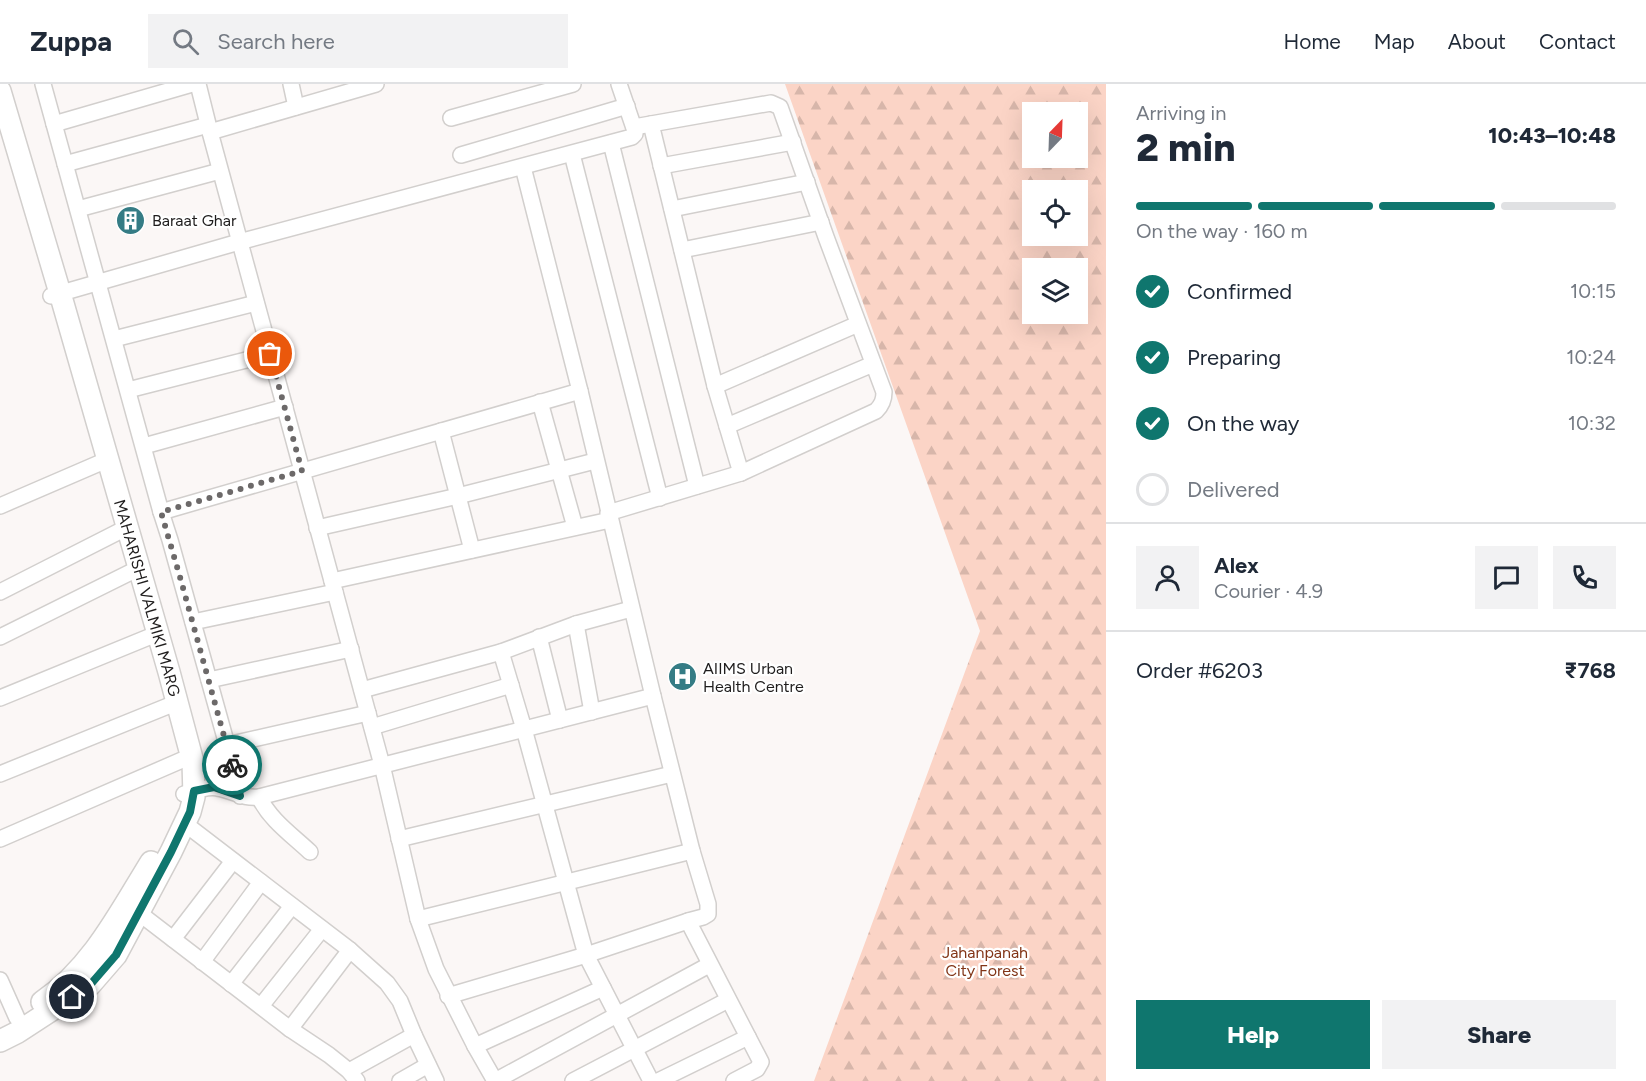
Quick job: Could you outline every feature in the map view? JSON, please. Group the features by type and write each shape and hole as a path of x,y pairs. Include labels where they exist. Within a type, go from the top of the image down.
{"street":[{"path":"54,124 192,84"},
{"path":"198,84 382,765 418,919 435,969 495,1081 710,965"},
{"path":"291,84 296,107"},
{"path":"65,164 296,107 376,84"},
{"path":"451,118 573,84"},
{"path":"56,294 239,242 634,136 634,127 620,84"},
{"path":"45,85 240,796"},
{"name":"MAHARISHI VALMIKI MARG","path":"0,91 168,706 189,792 190,812 116,955 90,985 18,1032 0,1041"},
{"path":"193,622 472,550 575,527 741,473 876,411 882,405 884,392 820,222 783,111 771,102 634,127"},
{"path":"461,155 627,106"},
{"path":"651,124 715,386 741,473"},
{"name":"MAHARISHI VALMIKI MARG","path":"0,131 56,294 170,672 193,762 189,792 176,823 100,944 82,968 56,992 8,1022"},
{"path":"661,166 793,142"},
{"path":"611,143 697,486"},
{"path":"572,154 660,498"},
{"path":"448,996 703,917 708,914 709,909 672,774 580,391 523,167"},
{"path":"78,209 220,171"},
{"path":"672,209 807,182"},
{"path":"682,250 820,222"},
{"path":"114,339 256,303"},
{"path":"715,386 858,324"},
{"path":"128,390 270,354"},
{"path":"726,426 873,364"},
{"path":"161,512 580,391"},
{"path":"540,402 575,527"},
{"path":"144,446 285,408"},
{"path":"441,431 472,550"},
{"path":"317,528 596,461"},
{"path":"0,506 102,462"},
{"path":"0,592 120,531"},
{"path":"0,637 131,572"},
{"path":"362,690 501,652 576,624 631,609"},
{"path":"576,624 592,712"},
{"path":"0,698 149,637"},
{"path":"539,638 560,720"},
{"path":"209,680 351,649"},
{"path":"501,652 586,955 651,1081"},
{"path":"227,746 370,720 511,685"},
{"path":"189,792 214,787 240,796 259,797 653,696"},
{"path":"0,774 168,706"},
{"path":"2,833 182,760"},
{"path":"399,839 672,774"},
{"path":"259,797 273,818 310,852"},
{"path":"184,823 350,950 387,983 400,1001 436,1081"},
{"path":"418,919 692,851"},
{"path":"173,939 233,861"},
{"path":"202,962 261,882"},
{"path":"231,984 292,906"},
{"path":"139,913 353,1076 414,1035"},
{"path":"688,921 760,1060 761,1065 758,1069 734,1081"},
{"path":"261,1006 322,929"},
{"path":"290,1029 350,950"},
{"path":"0,980 8,1022"},
{"path":"475,1046 603,988"},
{"path":"573,1081 728,1000"},
{"path":"658,1081 748,1036"},
{"path":"400,1081 428,1065"}],"green space":[{"name":"Jahanpanah City Forest","path":"785,84 1106,84 1106,1081 814,1081 980,631"}],"way so far":[{"path":"232,765 161,512 302,471 270,354"}],"place":[{"name":"Baraat Ghar","path":"131,220"},
{"name":"AIIMS Urban Health Centre","path":"682,677"}],"route":[{"path":"72,997 90,985 116,955 171,852 190,812 194,791 214,787 240,796 232,765"}]}
